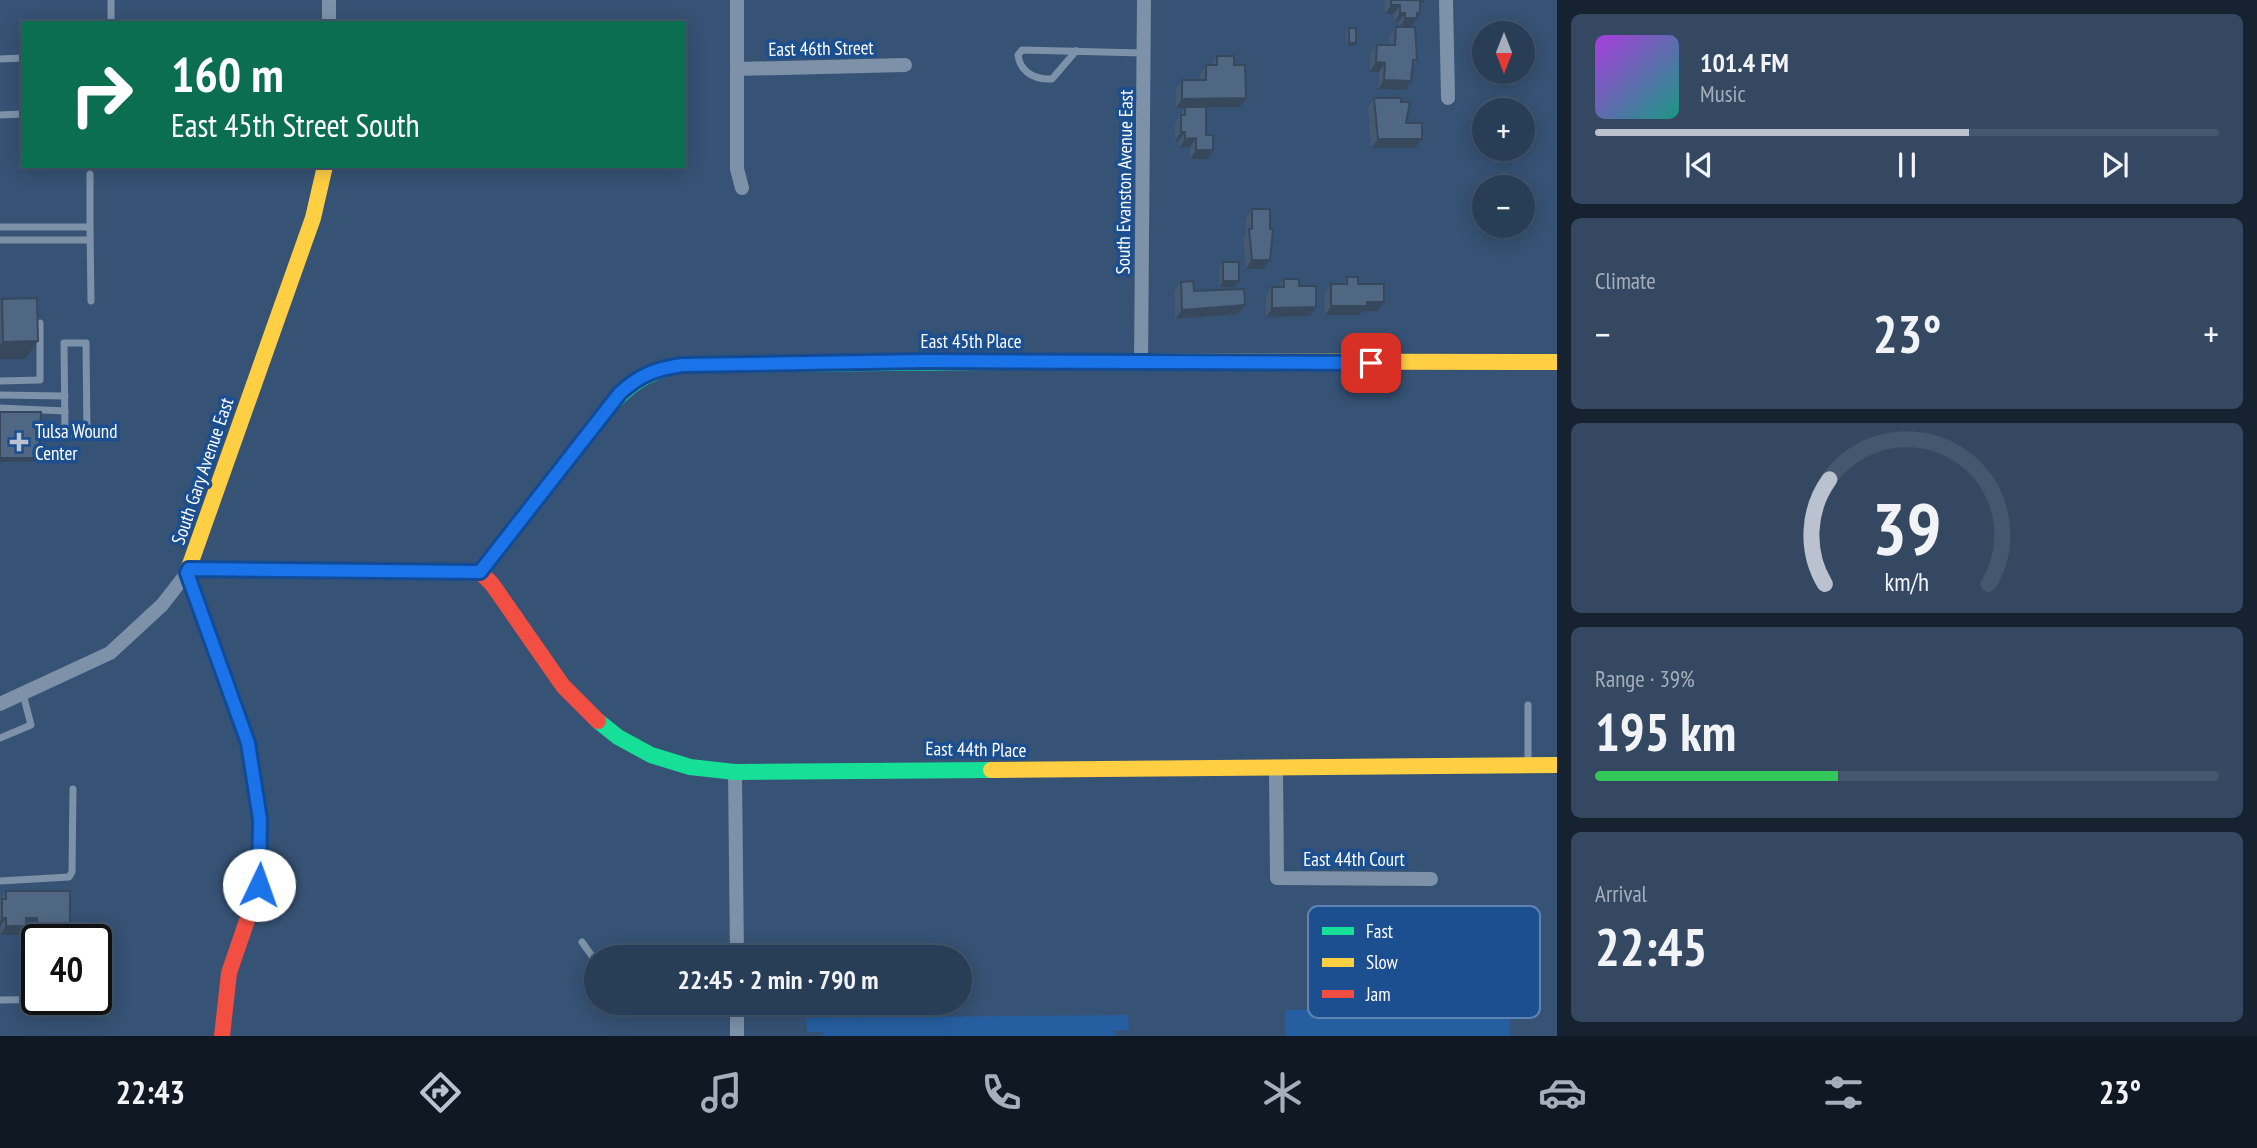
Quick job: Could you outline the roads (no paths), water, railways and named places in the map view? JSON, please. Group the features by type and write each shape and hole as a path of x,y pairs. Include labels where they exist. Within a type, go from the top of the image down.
{"street":[{"path":"329,0 329,21"},
{"path":"737,0 737,169 742,188"},
{"name":"South Evanston Avenue East","path":"1141,363 1144,0"},
{"path":"1446,0 1448,98"},
{"name":"East 46th Street","path":"737,69 905,65"},
{"name":"South Gary Avenue East","path":"222,1036 229,974 259,885 260,819 248,743 188,571 313,218 325,168"},
{"name":"East 45th Place","path":"480,572 620,393 638,376 654,370 682,365 926,361 1557,362"},
{"path":"0,704 110,653 162,605 188,571 480,572"},
{"name":"East 44th Place","path":"480,572 492,584 558,683 593,720 640,752 692,769 735,772 880,768 1276,769 1557,765"},
{"name":"East 44th Court","path":"1276,769 1277,878 1431,879"},
{"path":"735,772 737,945"},
{"path":"737,1015 737,1036"}],"lane":[{"path":"111,0 111,21"},
{"path":"1076,51 1052,79 1043,80 1019,65 1018,55 1022,50 1076,51 1144,53"},
{"path":"0,58 21,58"},
{"path":"0,115 21,114"},
{"path":"90,174 91,301"},
{"path":"0,227 90,227"},
{"path":"0,240 90,240"},
{"path":"0,380 40,380 40,323"},
{"path":"64,343 86,343 87,434 65,434 65,411 64,343"},
{"path":"0,395 65,396"},
{"path":"0,408 65,411"},
{"path":"0,738 31,725 23,694"},
{"path":"1528,705 1528,765"},
{"path":"0,881 69,877 72,872 73,789"},
{"path":"0,1000 21,1000"}],"place":[{"name":"Tulsa Wound Center","path":"19,442"}]}
